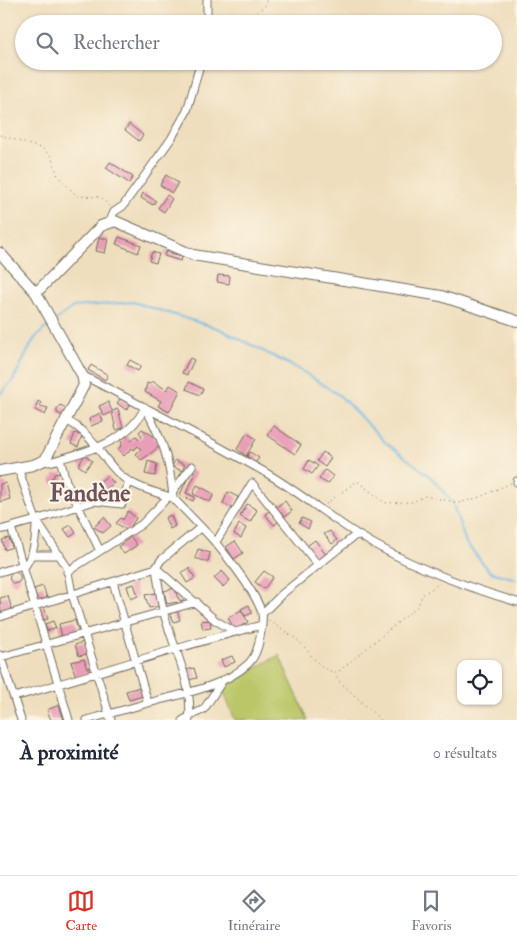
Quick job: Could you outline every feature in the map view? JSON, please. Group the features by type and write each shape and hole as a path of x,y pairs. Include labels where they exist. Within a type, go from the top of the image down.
{"main road":[{"path":"36,293 112,216 192,255 441,296 517,321"},
{"path":"0,253 36,293 82,376 84,385 67,421 45,460 33,466 0,471"}],"street":[{"path":"207,0 207,15"},
{"path":"112,216 123,206 171,138 187,111 198,70"},
{"path":"82,376 145,407 262,471 322,508 357,534 405,559 517,602"},
{"path":"45,460 49,462 60,459 97,447 121,436 139,420 145,407"},
{"path":"145,407 165,446 172,477 171,495"},
{"path":"67,421 84,432 120,474 129,481 171,495 216,542 262,614 258,646 249,664 223,680 188,692 148,702 109,717 87,720"},
{"path":"60,459 66,481 100,551"},
{"path":"68,572 142,524 171,495 192,466"},
{"path":"18,468 36,520 60,555 68,572 72,594 109,717"},
{"path":"0,530 94,501 122,504 129,481"},
{"path":"216,542 252,483 318,565"},
{"path":"0,572 24,567 33,555 36,520"},
{"path":"11,527 69,720"},
{"path":"0,617 33,605 156,568 161,560 200,527"},
{"path":"262,614 357,534"},
{"path":"33,555 60,555"},
{"path":"156,568 197,602 215,620 235,632"},
{"path":"156,568 163,611 188,692 191,708 190,718"},
{"path":"113,582 148,702"},
{"path":"21,720 1,656 163,611 185,607 197,602"},
{"path":"14,697 262,625"},
{"path":"183,720 204,709 223,680"}],"path":[{"path":"252,15 266,5 266,0"},
{"path":"0,135 43,149 51,156 58,176 77,196 101,197 112,216"},
{"path":"322,508 356,481 385,503 412,502 425,496 460,503 480,497 517,481"},
{"path":"334,672 342,670 366,651 418,606 422,595 448,577"},
{"path":"262,614 282,632 296,638 316,661 334,672 339,681 381,720"}],"green space":[{"path":"279,655 308,720 235,720 222,688"}],"building":[{"path":"129,124 143,135 139,141 125,130"},
{"path":"110,162 133,177 129,183 106,168"},
{"path":"166,175 178,183 172,193 160,185"},
{"path":"143,193 156,201 153,205 141,198"},
{"path":"167,195 172,199 164,212 158,208"},
{"path":"99,237 108,239 105,253 96,251"},
{"path":"119,237 141,245 138,253 116,244"},
{"path":"166,251 182,257 181,261 164,256"},
{"path":"152,252 159,254 156,263 149,261"},
{"path":"218,275 230,276 229,284 217,282"},
{"path":"190,358 194,360 187,375 182,373"},
{"path":"130,360 141,366 138,371 127,365"},
{"path":"91,365 108,375 105,380 88,370"},
{"path":"152,381 167,390 170,385 180,391 169,412 158,406 161,401 145,392 147,383 150,384"},
{"path":"189,382 203,389 200,395 186,389"},
{"path":"121,398 130,405 126,410 117,403"},
{"path":"38,401 41,403 40,406 48,408 45,415 35,410"},
{"path":"108,402 112,411 118,409 123,428 116,430 112,412 104,416 99,406"},
{"path":"60,405 68,409 64,416 57,413"},
{"path":"100,413 103,421 91,426 89,419"},
{"path":"274,426 301,445 295,454 267,435"},
{"path":"142,429 152,435 161,445 141,460 136,454 141,449 138,446 134,450 132,448 124,456 118,449 122,445 121,440 126,436 131,441 136,436 139,439 142,436 139,432"},
{"path":"75,433 82,436 78,447 71,444"},
{"path":"247,433 256,439 246,456 237,449"},
{"path":"250,452 259,458 255,463 247,456"},
{"path":"323,452 331,458 325,467 317,461"},
{"path":"85,455 92,461 85,470 78,465"},
{"path":"175,460 185,465 182,471 172,466"},
{"path":"309,460 318,466 312,474 304,469"},
{"path":"148,461 157,464 155,476 145,474"},
{"path":"191,470 196,473 186,493 195,497 193,501 180,495"},
{"path":"325,470 333,476 328,484 319,479"},
{"path":"63,473 65,482 52,484 51,478 54,477 54,474"},
{"path":"107,476 114,483 104,491 97,484"},
{"path":"6,483 10,499 0,502 0,484"},
{"path":"197,485 214,494 210,502 193,494"},
{"path":"114,489 121,495 115,502 108,496"},
{"path":"228,492 238,497 233,508 223,503"},
{"path":"285,501 292,511 284,517 276,507"},
{"path":"247,504 257,510 250,522 240,516"},
{"path":"271,510 279,521 274,525 265,514"},
{"path":"128,511 136,518 128,531 116,523 121,518 123,520"},
{"path":"171,515 175,526 170,529 165,518"},
{"path":"104,517 111,526 103,533 94,527"},
{"path":"302,518 311,522 308,529 299,523"},
{"path":"239,524 246,528 241,538 234,534"},
{"path":"71,525 76,533 70,537 64,529"},
{"path":"330,531 337,540 332,544 324,534"},
{"path":"131,537 137,545 124,554 118,547"},
{"path":"9,538 12,547 5,550 2,540"},
{"path":"315,540 326,555 318,560 307,546"},
{"path":"235,541 243,553 234,559 226,547"},
{"path":"198,549 210,553 208,562 195,558"},
{"path":"189,568 195,578 187,583 181,573"},
{"path":"222,571 230,580 223,587 214,578"},
{"path":"264,571 273,577 264,589 255,582"},
{"path":"15,572 21,578 15,584 9,578"},
{"path":"134,584 138,596 131,599 127,586"},
{"path":"43,586 47,598 38,601 34,589"},
{"path":"175,588 180,601 183,600 184,606 178,607 177,602 167,604 164,591"},
{"path":"156,593 160,606 149,608 145,595"},
{"path":"8,596 12,610 1,613 0,598"},
{"path":"249,605 252,613 245,616 241,609"},
{"path":"44,607 48,619 43,620 39,608"},
{"path":"177,610 180,620 174,622 170,613"},
{"path":"241,610 248,622 235,630 228,618"},
{"path":"75,620 79,633 62,637 59,624"},
{"path":"210,620 211,628 203,629 201,621"},
{"path":"53,621 56,628 47,631 45,624"},
{"path":"83,642 87,654 79,656 75,645"},
{"path":"232,656 235,662 224,667 221,660"},
{"path":"84,659 87,669 93,667 95,671 76,677 71,662"},
{"path":"194,668 197,678 188,680 186,670"},
{"path":"140,687 143,696 129,700 126,691"},
{"path":"59,705 64,720 51,720 47,710"}],"waterway":[{"path":"56,320 73,307 133,302 220,329 302,371 340,396 385,442 431,477 452,502 466,543 490,572 517,579"},
{"path":"0,394 13,380 34,339 50,324"}],"district":[{"name":"Fandène","path":"90,493"}]}
